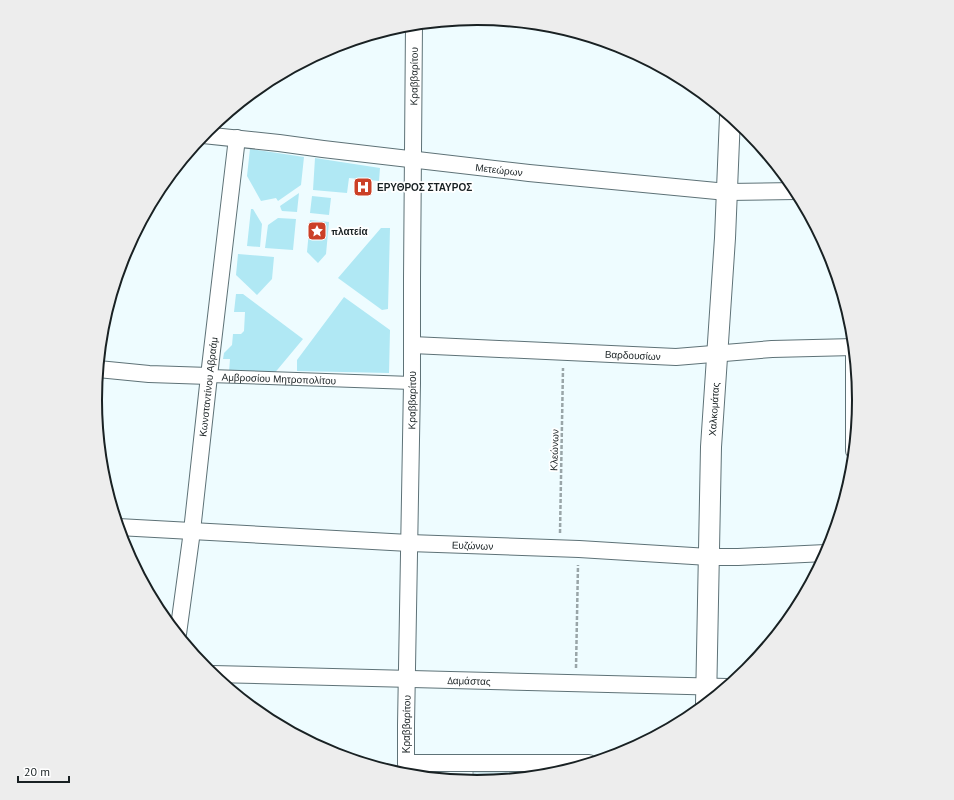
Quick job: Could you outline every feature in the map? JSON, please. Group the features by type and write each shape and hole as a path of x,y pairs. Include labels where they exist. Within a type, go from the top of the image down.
{"street":[{"name":"Κραββαρίτου","path":"407,769 412,383 414,30"},
{"name":"Χαλκομάτας","path":"706,695 711,447 725,238 730,123"},
{"name":"Μετεώρων","path":"211,136 529,173 727,192 788,191"},
{"name":"Κωνσταντίνου Αβραάμ","path":"179,628 192,532 237,138"},
{"name":"Βαρδουσίων","path":"412,345 676,357 772,349 849,348"},
{"name":"Αμβροσίου Μητροπολίτου","path":"103,370 149,374 412,383"},
{"name":"Ευζώνων","path":"125,527 409,544 560,548 709,557 819,553"},
{"name":"Δαμάστας","path":"222,674 576,683 706,695"},
{"path":"410,769 567,764"}],"path":[{"name":"Κλεώνων","path":"560,548 563,352"},
{"path":"576,683 579,549"}],"shaded area":[{"path":"250,149 304,157 301,185 278,201 276,198 261,201 247,176"},
{"path":"315,158 380,168 379,181 349,178 347,193 313,190"},
{"path":"299,193 297,212 282,211 280,206"},
{"path":"312,196 331,198 329,215 310,213"},
{"path":"251,209 253,209 262,224 260,247 247,246"},
{"path":"278,218 296,219 293,250 265,248 268,225"},
{"path":"310,220 329,222 326,254 318,263 307,252"},
{"path":"381,228 390,228 388,309 382,310 338,278"},
{"path":"238,254 274,257 272,279 257,295 236,275"},
{"path":"236,294 243,294 303,339 273,375 229,372 230,359 223,359 224,353 232,345 233,334 241,334 244,331 245,312 234,312"},
{"path":"344,297 390,330 389,373 297,371 297,360"}],"building":[{"path":"552,767 526,772 477,775 473,775 473,769"}],"place":[{"name":"ΕΡΥΘΡΟΣ ΣΤΑΥΡΟΣ","path":"363,187"},
{"name":"πλατεία","path":"317,231"}]}
